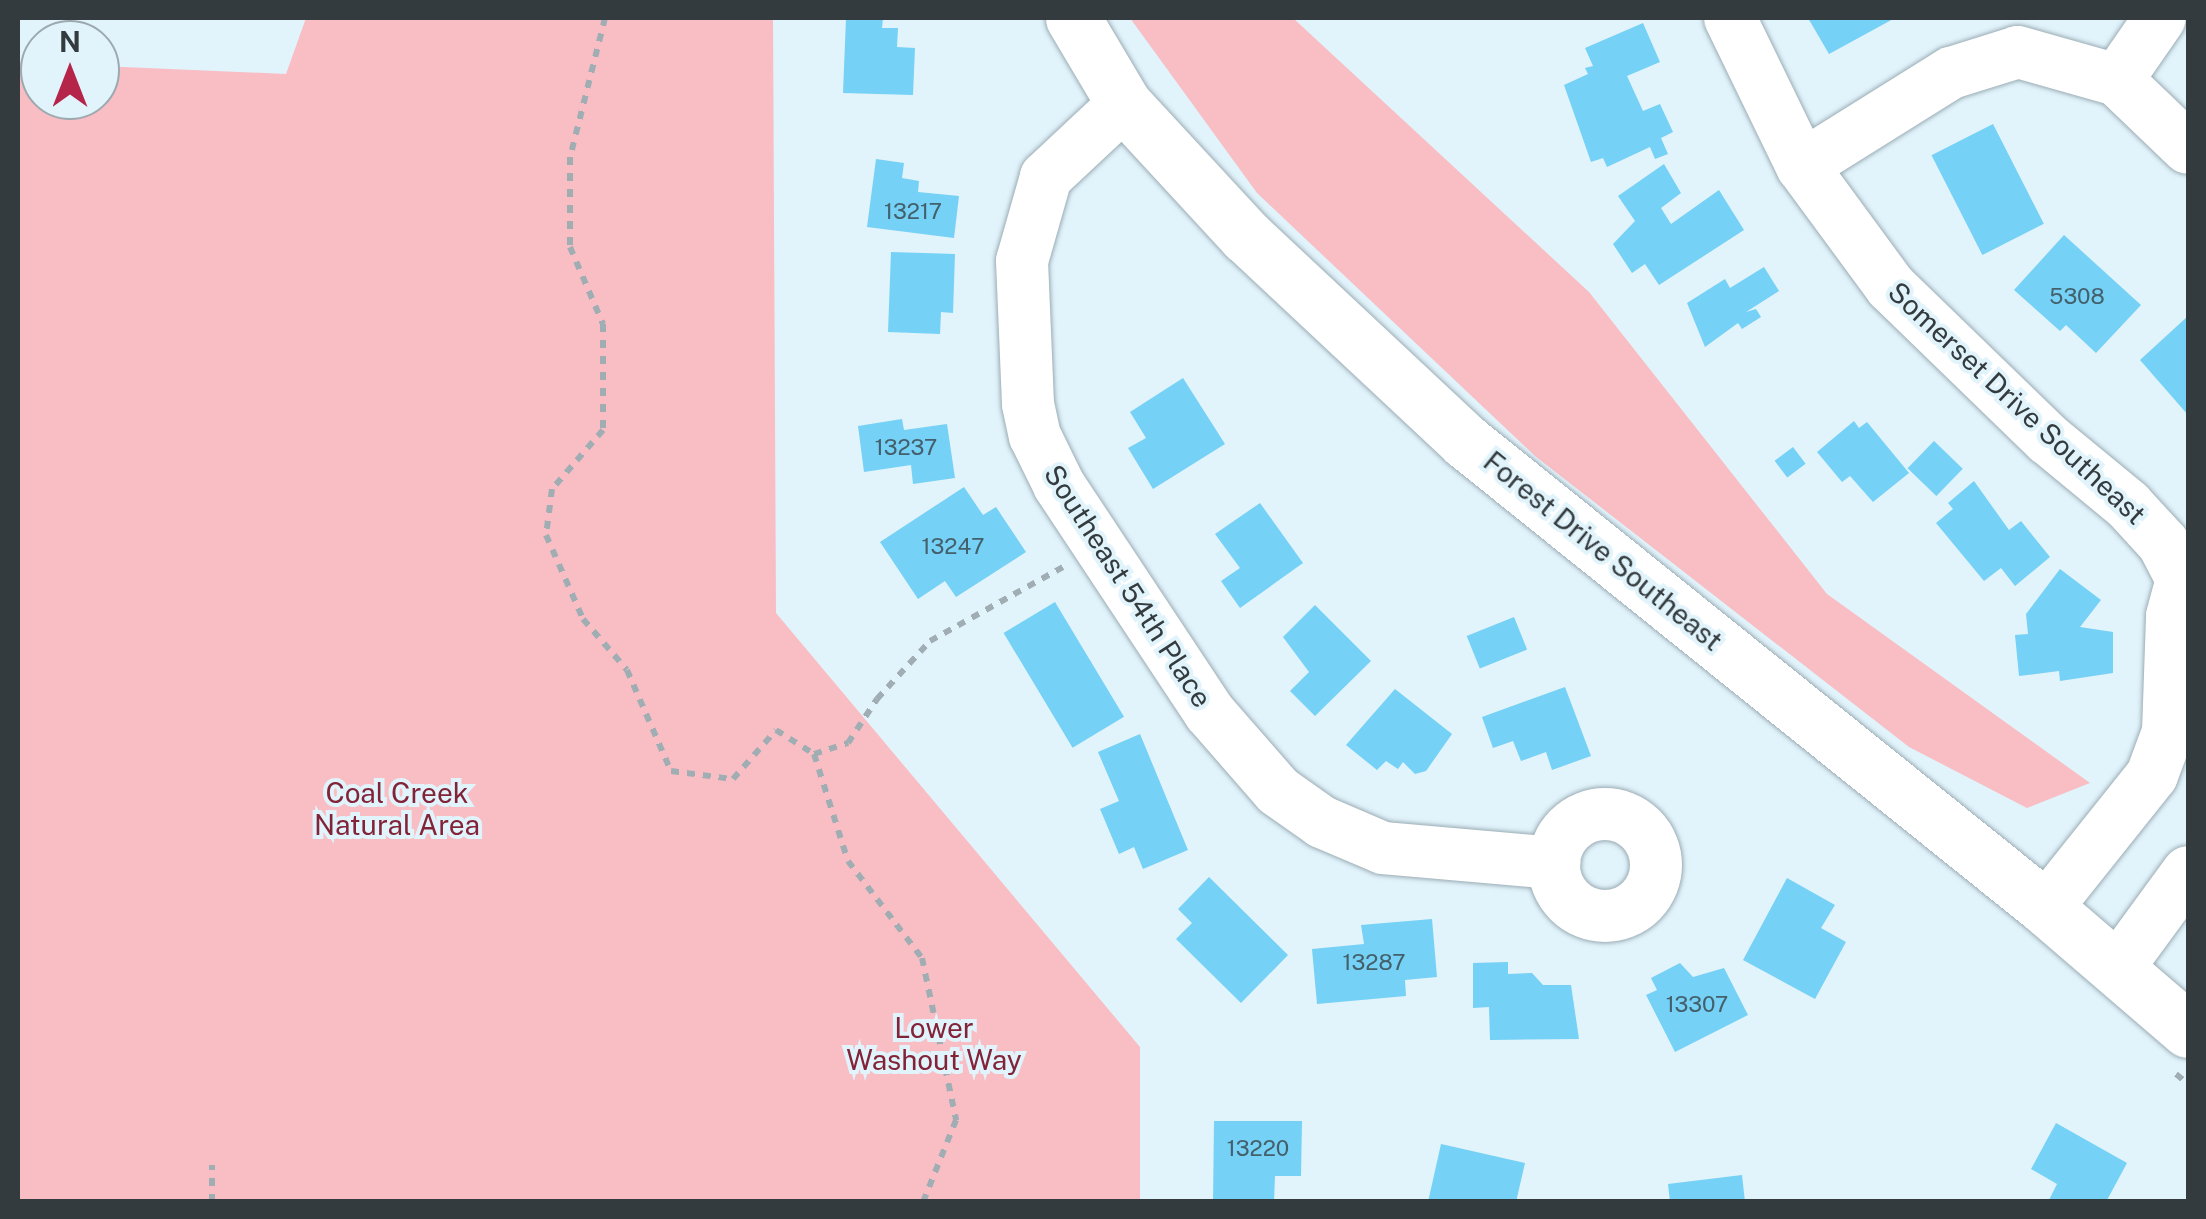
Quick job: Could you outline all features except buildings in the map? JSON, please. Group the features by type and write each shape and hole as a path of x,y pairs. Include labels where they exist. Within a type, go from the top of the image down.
{"main road":[{"name":"Forest Drive Southeast","path":"1073,18 1124,104 1246,236 1466,440 2046,908 2188,1030"}],"street":[{"name":"Somerset Drive Southeast","path":"1730,18 1802,166 1890,287 2048,439 2128,505 2163,542 2185,587 2172,616 2168,732 2152,775 2046,908"},
{"path":"2117,80 2160,18"},
{"path":"1802,166 1984,58 2018,52 2117,80 2188,148"},
{"name":"Southeast 54th Place","path":"1124,104 1046,177 1022,262 1028,404 1035,436 1059,485 1210,713 1278,791 1322,822 1383,848 1554,863"},
{"path":"2118,969 2188,872"}],"path":[{"path":"605,18 570,157 570,248 603,324 603,430 552,489 546,535 583,619 627,670 671,771 733,780 776,730 814,754 848,862 922,958 956,1120 924,1202"},
{"path":"814,754 848,743 877,699 930,641 1071,563"},
{"path":"212,1165 212,1202"}],"green space":[{"name":"Coal Creek Natural Area","path":"306,18 773,18 776,613 1140,1047 1140,1201 18,1201 18,62 20,120 120,120 120,67 286,74"},
{"path":"1130,18 1293,18 1589,292 1827,594 2090,783 2027,808 1909,747 1535,456 1257,193"}],"park label":[{"name":"Lower Washout Way","path":"934,1044"}]}
